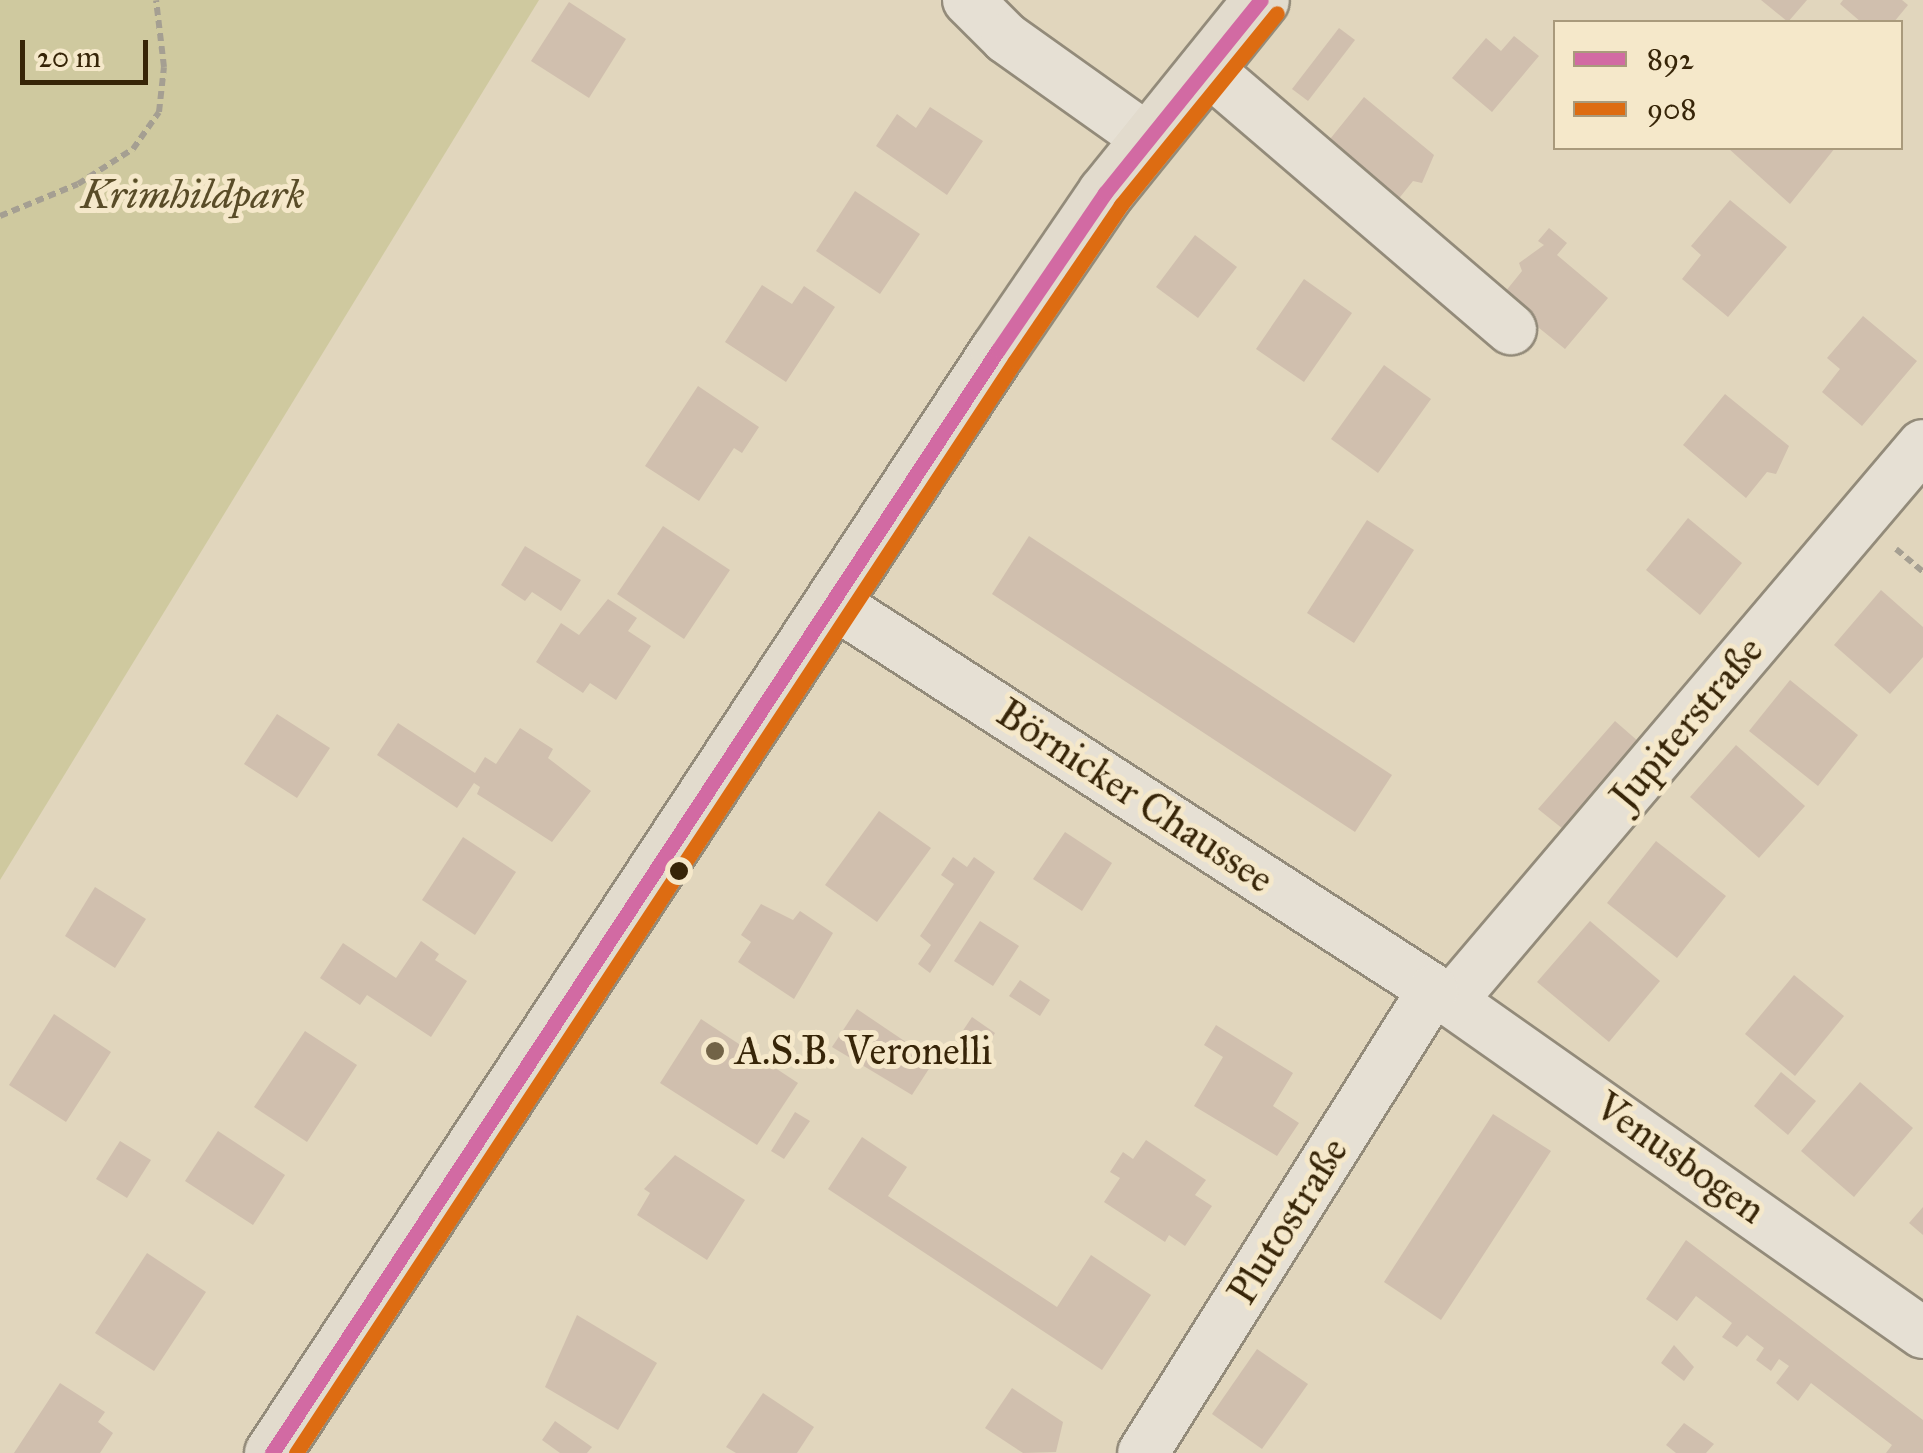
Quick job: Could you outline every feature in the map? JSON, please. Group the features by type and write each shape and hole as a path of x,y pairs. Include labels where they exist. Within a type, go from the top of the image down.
{"main road":[{"path":"272,1453 836,604 998,350 1126,124 1205,67 1261,0"}],"street":[{"path":"968,0 1006,38 1126,124"},
{"path":"1205,67 1511,330"},
{"name":"Jupiterstraße","path":"1442,995 1923,445"},
{"name":"Börnicker Chaussee","path":"836,604 1442,995"},
{"name":"Venusbogen","path":"1442,995 1923,1333"},
{"name":"Plutostraße","path":"1142,1453 1442,995"}],"path":[{"path":"0,216 78,184 133,149 159,112 164,67 156,0"}],"green space":[{"name":"Krimhildpark","path":"0,0 539,0 0,880"}],"building":[{"path":"1761,0 1807,0 1786,20"},
{"path":"1843,0 1902,0 1908,5 1896,20 1859,20 1840,4"},
{"path":"569,2 626,39 589,98 531,61"},
{"path":"1339,28 1355,40 1308,101 1292,89"},
{"path":"1514,36 1539,56 1492,112 1452,78 1486,38 1501,51"},
{"path":"1364,97 1434,155 1422,183 1413,181 1392,207 1322,149"},
{"path":"930,107 983,141 947,195 876,146 897,114 916,128"},
{"path":"1730,150 1833,150 1790,204"},
{"path":"855,191 920,234 880,294 816,251"},
{"path":"1730,200 1787,247 1728,317 1682,279 1701,255 1691,246"},
{"path":"1549,228 1567,243 1557,255 1608,298 1565,349 1501,297 1522,271 1519,263 1544,245 1538,241"},
{"path":"1195,235 1237,267 1198,318 1156,287"},
{"path":"1304,279 1352,313 1304,382 1256,349"},
{"path":"762,285 792,304 804,286 835,307 786,382 725,342"},
{"path":"1863,316 1917,361 1862,426 1822,392 1840,369 1827,358"},
{"path":"1384,365 1431,399 1378,473 1331,439"},
{"path":"698,386 759,427 742,453 734,448 699,501 645,466"},
{"path":"1725,394 1789,446 1776,474 1767,472 1746,498 1683,445"},
{"path":"1688,518 1742,563 1700,615 1646,570"},
{"path":"1367,520 1414,550 1354,643 1307,613"},
{"path":"663,526 730,570 684,639 617,594"},
{"path":"1029,536 1392,775 1355,832 992,594"},
{"path":"525,546 581,580 561,611 532,592 525,601 501,585"},
{"path":"1881,590 1923,627 1923,657 1890,694 1834,645"},
{"path":"608,599 637,618 628,631 651,646 616,700 590,683 583,693 536,662 561,623 579,635"},
{"path":"1790,680 1858,735 1818,786 1749,731"},
{"path":"277,714 330,748 297,798 244,764"},
{"path":"1615,721 1639,742 1563,829 1538,809"},
{"path":"398,723 475,773 485,757 496,764 520,728 553,749 548,758 591,791 552,842 477,794 480,787 474,783 457,808 377,755"},
{"path":"1736,745 1805,806 1759,858 1690,797"},
{"path":"879,811 931,848 877,922 825,885"},
{"path":"1065,832 1112,863 1082,911 1033,879"},
{"path":"463,837 516,872 475,935 422,900"},
{"path":"1656,841 1726,896 1677,958 1607,903"},
{"path":"953,857 967,867 974,857 995,872 930,973 918,964 931,945 920,936 954,884 941,875"},
{"path":"95,887 146,919 115,968 65,936"},
{"path":"761,904 793,920 800,911 833,933 794,999 738,962 751,942 741,935"},
{"path":"980,921 1019,946 993,986 954,961"},
{"path":"1590,921 1660,981 1609,1042 1537,982"},
{"path":"421,941 439,954 435,960 467,981 431,1037 367,995 360,1005 320,978 343,943 396,978"},
{"path":"1794,975 1844,1016 1795,1076 1745,1034"},
{"path":"1020,980 1050,1000 1040,1016 1009,996"},
{"path":"857,1009 934,1061 912,1095 832,1047"},
{"path":"54,1014 111,1052 66,1122 9,1085"},
{"path":"972,1017 995,1033 974,1065 950,1050"},
{"name":"A.S.B. Veronelli","path":"701,1019 798,1083 757,1145 660,1083"},
{"path":"1216,1025 1293,1073 1273,1106 1299,1123 1277,1156 1194,1106 1223,1057 1204,1045"},
{"path":"305,1031 357,1065 307,1142 254,1107"},
{"path":"1781,1072 1816,1101 1788,1135 1754,1106"},
{"path":"1860,1082 1913,1128 1854,1197 1801,1151"},
{"path":"795,1112 810,1121 784,1159 771,1151"},
{"path":"1493,1114 1551,1151 1441,1320 1384,1282"},
{"path":"218,1131 285,1175 253,1225 185,1181"},
{"path":"862,1137 907,1167 888,1196 1057,1307 1091,1255 1151,1295 1102,1370 828,1189"},
{"path":"1146,1140 1206,1180 1195,1195 1212,1206 1185,1246 1169,1235 1165,1242 1104,1202 1120,1178 1110,1172 1123,1152 1133,1159"},
{"path":"120,1141 151,1160 127,1198 96,1179"},
{"path":"675,1155 745,1200 707,1260 637,1215 650,1193 644,1189"},
{"path":"1923,1207 1923,1235 1909,1223"},
{"path":"1686,1240 1923,1420 1923,1453 1886,1453 1892,1445 1811,1383 1798,1401 1776,1383 1789,1366 1779,1359 1771,1371 1756,1360 1764,1348 1747,1335 1737,1347 1722,1337 1732,1323 1696,1296 1677,1321 1646,1299"},
{"path":"147,1253 206,1292 154,1371 95,1333"},
{"path":"577,1315 657,1363 618,1430 545,1387"},
{"path":"1674,1345 1694,1367 1684,1381 1661,1363"},
{"path":"1257,1349 1308,1384 1262,1449 1212,1414"},
{"path":"60,1383 105,1412 98,1422 113,1433 100,1453 14,1453"},
{"path":"1012,1388 1063,1422 1056,1452 1023,1453 985,1428"},
{"path":"763,1393 814,1427 797,1453 736,1453 726,1447"},
{"path":"555,1421 592,1447 587,1453 560,1453 542,1440"},
{"path":"1684,1423 1714,1444 1706,1453 1676,1453 1666,1445"}],"transit line":[{"name":"892","path":"272,1453 998,350 1105,193 1261,0"},
{"name":"908","path":"296,1453 1121,205 1277,13"}],"place":[{"name":"A.S.B. Veronelli","path":"715,1051"}]}
